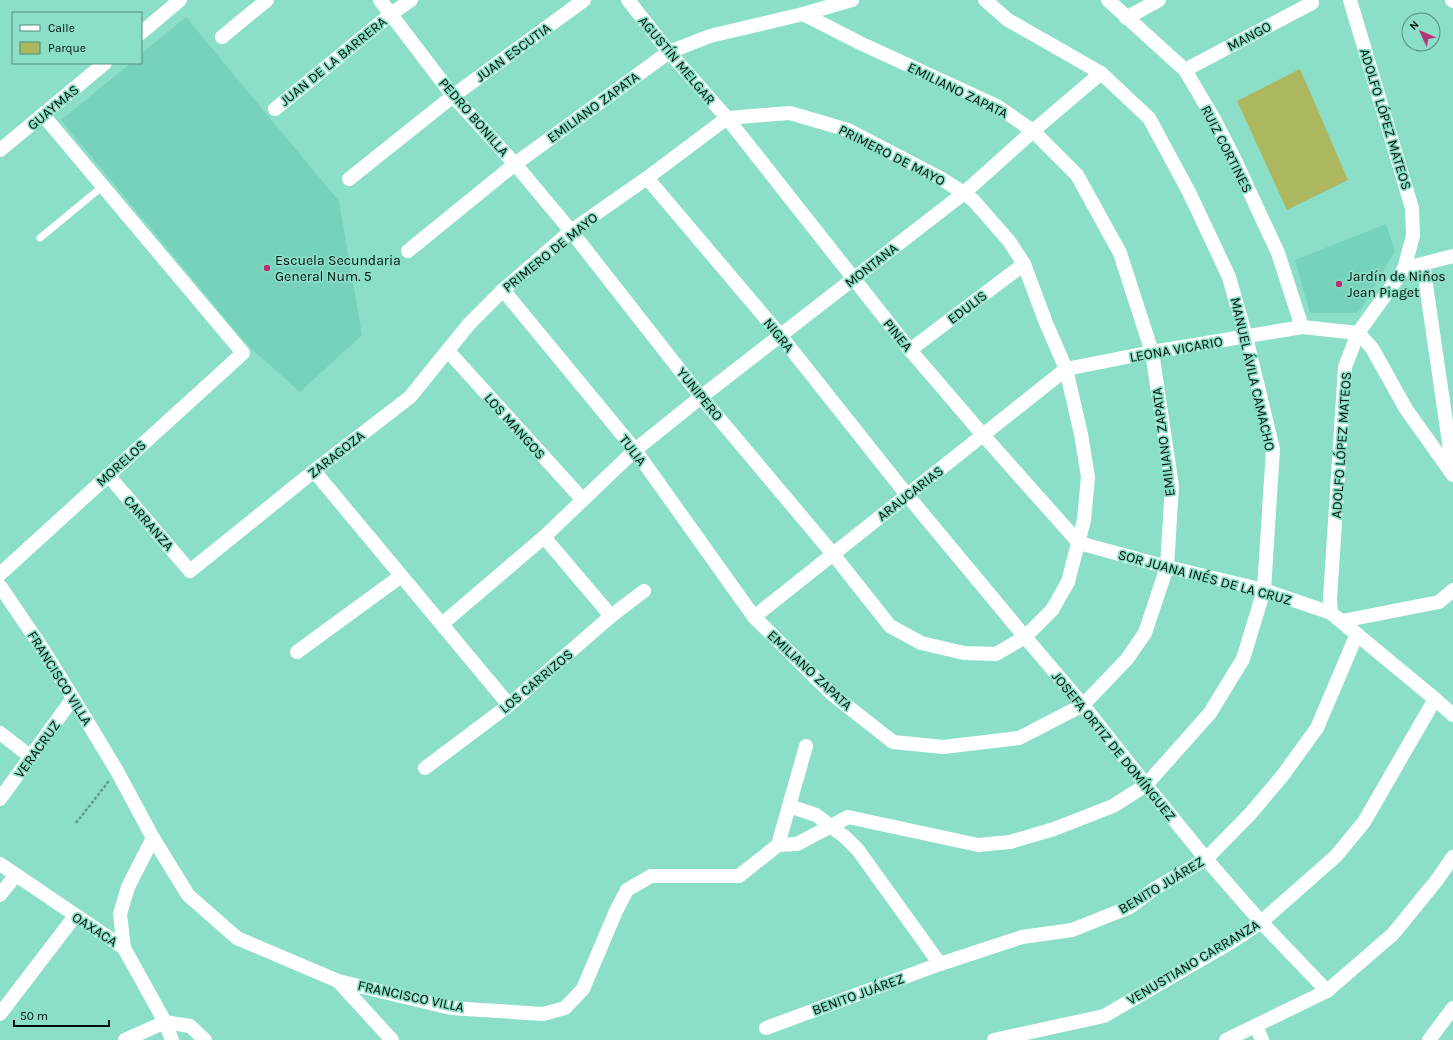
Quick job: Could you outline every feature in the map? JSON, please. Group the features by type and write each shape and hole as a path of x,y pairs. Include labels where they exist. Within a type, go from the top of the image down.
{"street":[{"path":"142,32 180,0"},
{"path":"222,37 267,0"},
{"name":"PEDRO BONILLA","path":"380,0 453,96 515,164 571,231"},
{"name":"JUAN DE LA BARRERA","path":"275,109 391,14 411,0"},
{"name":"JUAN ESCUTIA","path":"348,179 453,96 584,0"},
{"name":"AGUSTÍN MELGAR","path":"628,0 669,52 728,118"},
{"name":"EMILIANO ZAPATA","path":"408,251 515,164 669,52 710,36 811,8 852,0"},
{"name":"MANUEL ÁVILA CAMACHO","path":"778,845 797,844 848,817 978,845 1010,842 1054,829 1113,806 1146,785 1210,713 1244,659 1264,590 1273,449 1246,337 1229,277 1189,192 1149,118 1101,73 1008,20 985,0"},
{"name":"RUIZ CORTINES","path":"1108,0 1126,18 1170,55 1185,70 1214,119 1234,158 1278,253 1302,327"},
{"path":"1126,18 1159,0"},
{"name":"ADOLFO LÓPEZ MATEOS","path":"1336,617 1330,599 1345,367 1358,333 1404,269 1413,236 1412,208 1350,0"},
{"name":"MANGO","path":"1185,70 1312,2"},
{"name":"EMILIANO ZAPATA","path":"754,617 832,694 894,742 943,748 1019,738 1083,704 1127,659 1145,633 1167,567 1172,486 1152,352 1120,253 1077,175 1033,131 997,106 860,43 811,8"},
{"name":"GUAYMAS","path":"0,150 104,64"},
{"name":"MONTANA","path":"442,624 544,537 635,450 780,335 964,193 1101,73"},
{"name":"PRIMERO DE MAYO","path":"469,324 503,290 571,231 647,178 728,118 790,113 848,130 940,178 974,201 1009,241 1024,264 1046,323 1066,369"},
{"path":"43,115 103,186"},
{"name":"PINEA","path":"728,118 910,350 1079,543"},
{"name":"NIGRA","path":"647,178 780,335 907,495"},
{"name":"MORELOS","path":"0,574 243,353 103,186"},
{"name":"YUNIPERO","path":"571,231 701,397 833,554"},
{"path":"1404,269 1453,256"},
{"name":"EDULIS","path":"910,350 1024,264"},
{"path":"1423,264 1453,470"},
{"name":"TULIA","path":"503,290 635,450 754,617"},
{"name":"ZARAGOZA","path":"190,571 314,471 410,397 469,324"},
{"name":"LEONA VICARIO","path":"1066,369 1152,352 1302,327 1358,333"},
{"path":"1358,333 1372,348 1406,409 1453,475"},
{"name":"LOS MANGOS","path":"448,351 583,500"},
{"path":"833,554 890,626 921,643 964,653 996,654 1025,637 1052,610 1065,588 1079,543 1084,520 1088,477 1081,434 1066,369"},
{"name":"ARAUCARIAS","path":"754,617 1066,369"},
{"path":"314,471 510,705"},
{"name":"CARRANZA","path":"108,475 190,571"},
{"name":"JOSEFA ORTIZ DE DOMÍNGUEZ","path":"907,495 1025,637 1083,704 1206,859 1261,922 1327,991"},
{"path":"544,537 611,616"},
{"name":"SOR JUANA INÉS DE LA CRUZ","path":"1079,543 1167,567 1264,590 1336,617"},
{"path":"297,652 402,576"},
{"name":"FRANCISCO VILLA","path":"0,586 42,648 73,698 117,772 153,838 188,895 237,938 338,981 451,1008 544,1014 565,1008 583,990 616,911 627,890 651,876 739,876 778,845"},
{"path":"1336,617 1439,602 1453,590"},
{"name":"LOS CARRIZOS","path":"426,768 510,705 611,616 644,591"},
{"path":"1336,617 1435,699 1453,716"},
{"name":"BENITO JUÁREZ","path":"766,1028 940,964 1022,937 1072,930 1130,907 1154,889 1206,859 1251,813 1283,775 1317,728 1357,634"},
{"name":"VERACRUZ","path":"0,799 73,698"},
{"name":"VENUSTIANO CARRANZA","path":"994,1040 1104,1016 1261,922 1336,856 1364,822 1435,699"},
{"path":"0,733 31,757"},
{"path":"778,845 806,746"},
{"path":"789,806 816,815 858,850 940,964"},
{"path":"124,948 120,914 128,887 153,838"},
{"path":"1226,1040 1327,991 1393,934 1437,880 1453,857"},
{"name":"OAXACA","path":"0,864 124,948 164,1022 172,1040"},
{"path":"0,895 16,875"},
{"path":"0,1014 75,916"},
{"path":"338,981 392,1040"},
{"path":"1429,1040 1453,1008"},
{"path":"125,1040 164,1022 190,1026 205,1040"},
{"path":"1256,1026 1262,1040"}],"lane":[{"path":"40,238 103,186"}],"path":[{"path":"76,823 117,772"}],"shaded area":[{"name":"Escuela Secundaria General Num. 5","path":"186,17 339,201 362,335 300,392 243,340 61,120 130,64 142,64 142,53"},
{"name":"Jardín de Niños Jean Piaget","path":"1386,224 1395,251 1361,309 1356,313 1310,313 1295,260"}],"green space":[{"path":"1300,69 1348,180 1287,210 1237,101"}],"place":[{"name":"Escuela Secundaria General Num. 5","path":"267,268"},
{"name":"Jardín de Niños Jean Piaget","path":"1339,284"}]}
